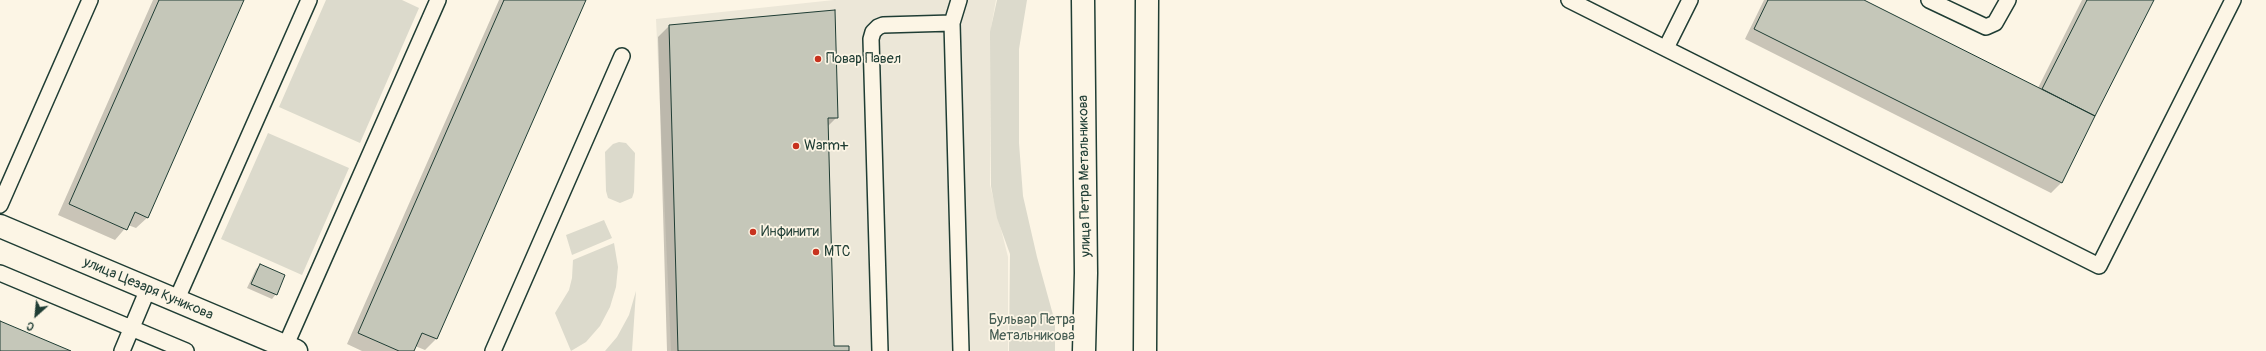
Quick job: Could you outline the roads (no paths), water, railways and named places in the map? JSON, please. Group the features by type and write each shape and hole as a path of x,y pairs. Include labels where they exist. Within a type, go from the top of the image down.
{"main road":[{"name":"улица Петра Метальникова","path":"1083,0 1086,272 1084,351"},
{"path":"1145,351 1147,0"},
{"name":"улица Цезаря Куникова","path":"0,226 291,349"}],"lane":[{"path":"0,204 90,0"},
{"path":"176,301 309,0"},
{"path":"291,349 438,0"},
{"path":"959,0 952,23 961,351"},
{"path":"1569,0 2099,266 2233,0"},
{"path":"1666,48 1690,0"},
{"path":"1930,0 1986,26 1995,23 2008,0"},
{"path":"880,351 871,39 873,32 878,27 883,25 952,23"},
{"path":"493,351 622,56"},
{"path":"0,273 186,351"},
{"path":"122,351 148,289"}],"place":[{"name":"Повар Павел","path":"818,59"},
{"name":"Warm+","path":"796,146"},
{"name":"Инфинити","path":"753,232"},
{"name":"МТС","path":"816,252"}],"park label":[{"name":"Бульвар Петра Метальникова","path":"1032,328"}]}
